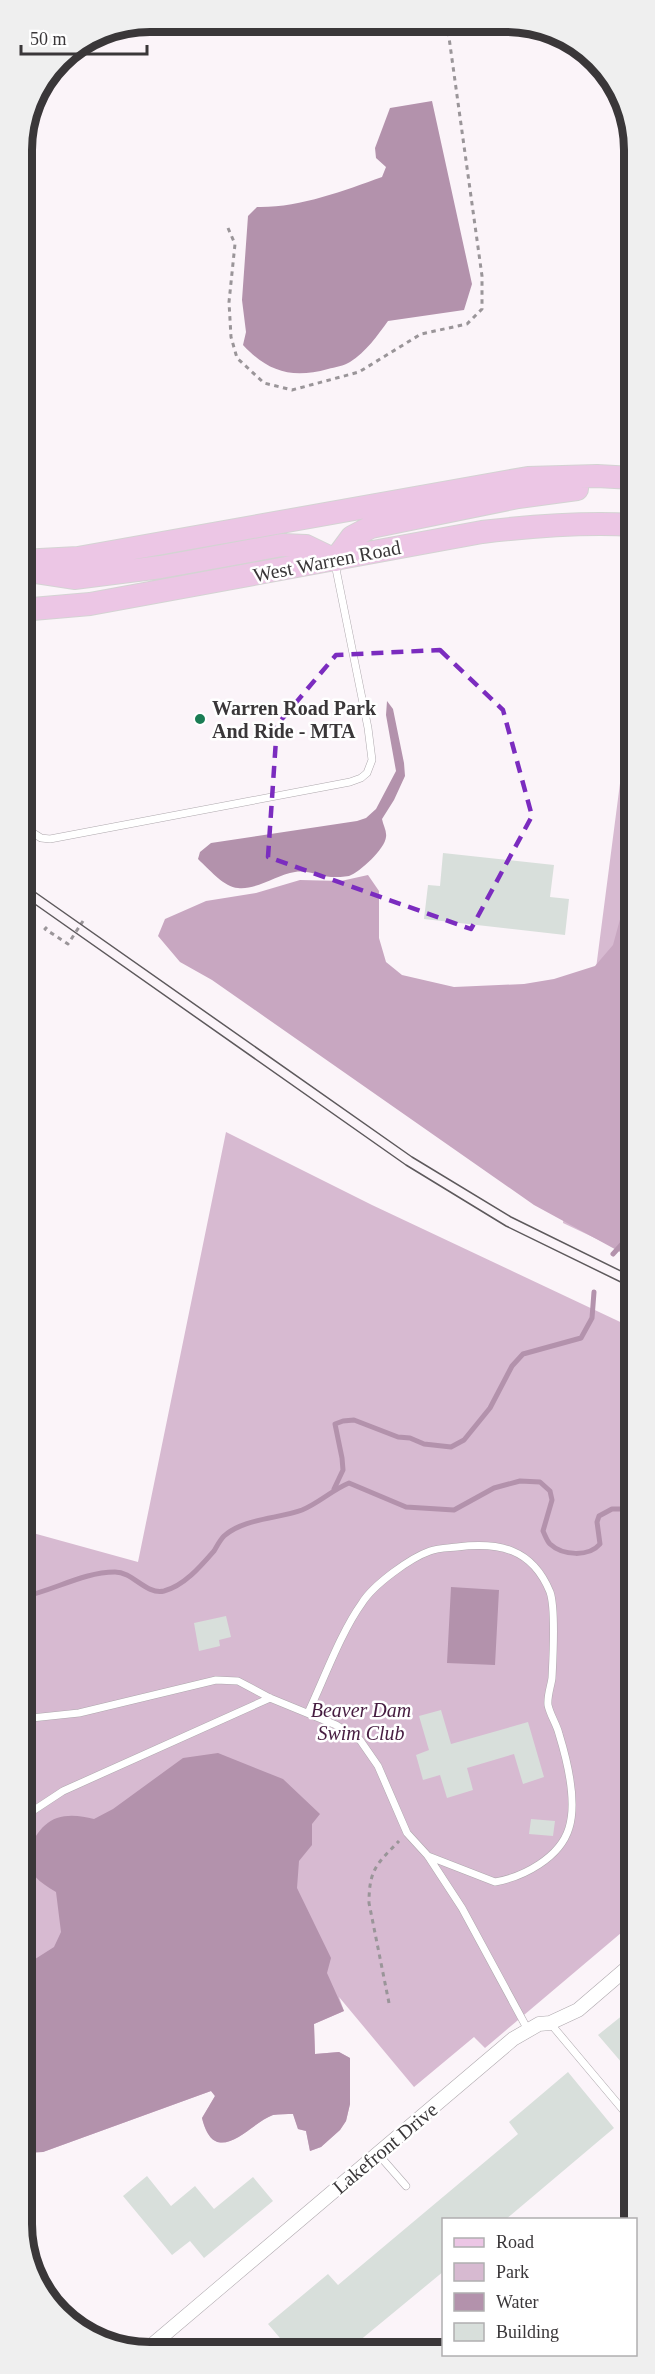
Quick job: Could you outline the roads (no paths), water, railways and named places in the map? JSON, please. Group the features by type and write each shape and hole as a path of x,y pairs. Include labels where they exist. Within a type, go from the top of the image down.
{"main road":[{"path":"32,560 78,558 110,553 528,478 597,476 624,479"},
{"path":"32,572 74,578 161,567 282,544 306,546 335,560 352,537 371,527 518,497 624,481"},
{"name":"West Warren Road","path":"32,609 90,604 482,532 595,523 624,525"}],"street":[{"name":"Lakefront Drive","path":"155,2342 513,2040 528,2030 578,2010 623,1971"}],"lane":[{"path":"32,832 41,838 50,838 350,782 367,773 372,760 368,728 335,560"},
{"path":"308,1713 362,1601 386,1579 411,1561 430,1551 479,1544 499,1545 513,1550 531,1563 543,1577 551,1594 553,1624 552,1678 548,1704 559,1733 569,1779 571,1816 568,1830 556,1848 542,1862 506,1880 495,1881 428,1856"},
{"path":"32,1718 79,1713 216,1680 238,1681 270,1698 336,1725 360,1740 378,1766 407,1833 428,1856 462,1908 528,2030"},
{"path":"32,1811 63,1791 270,1698"},
{"path":"550,2023 623,2110"},
{"path":"378,2154 406,2186"}],"water":[{"path":"432,101 472,284 464,310 388,321 361,353 350,362 339,366 315,372 292,373 281,371 262,362 243,345 246,332 242,300 248,216 257,207 305,202 382,177 386,167 376,158 375,148 390,108"},
{"path":"387,701 393,709 405,776 382,819 386,832 385,842 377,854 365,865 349,876 331,877 295,872 252,887 238,888 223,882 198,859 200,852 211,843 366,818 376,809 396,771 386,715"},
{"path":"451,1587 499,1590 495,1665 447,1663"},
{"path":"218,1753 283,1779 320,1814 312,1824 312,1845 299,1861 297,1888 331,1958 327,1973 344,2011 314,2024 315,2054 339,2052 350,2058 350,2104 346,2121 340,2130 321,2147 310,2151 306,2131 298,2129 293,2114 273,2115 234,2139 224,2142 215,2141 208,2133 202,2118 215,2096 211,2091 43,2152 32,2153 32,1961 54,1947 61,1932 56,1892 40,1881 32,1871 32,1844 40,1830 51,1821 66,1816 94,1819 113,1809 183,1758"}],"waterway":[{"path":"613,1254 623,1243"},
{"path":"334,1489 343,1470 335,1424 354,1420 398,1437 410,1438 424,1444 451,1447 464,1440 490,1408 512,1366 523,1354 581,1338 592,1318 594,1292"},
{"path":"32,1594 91,1575 115,1572 122,1573 151,1590 164,1591 178,1585 198,1569 232,1530 251,1522 302,1510 349,1483 406,1507 454,1510 494,1488 520,1481 540,1482 550,1491 552,1500 543,1531 550,1544 569,1553 583,1553 600,1544 597,1522 599,1516 612,1509 623,1509"}],"tram line":[{"path":"32,890 412,1157 511,1217 623,1272"},
{"path":"32,902 406,1165 506,1226 623,1283"}],"place":[{"name":"Warren Road Park And Ride - MTA","path":"200,719"}],"park label":[{"name":"Beaver Dam Swim Club","path":"361,1722"}]}
